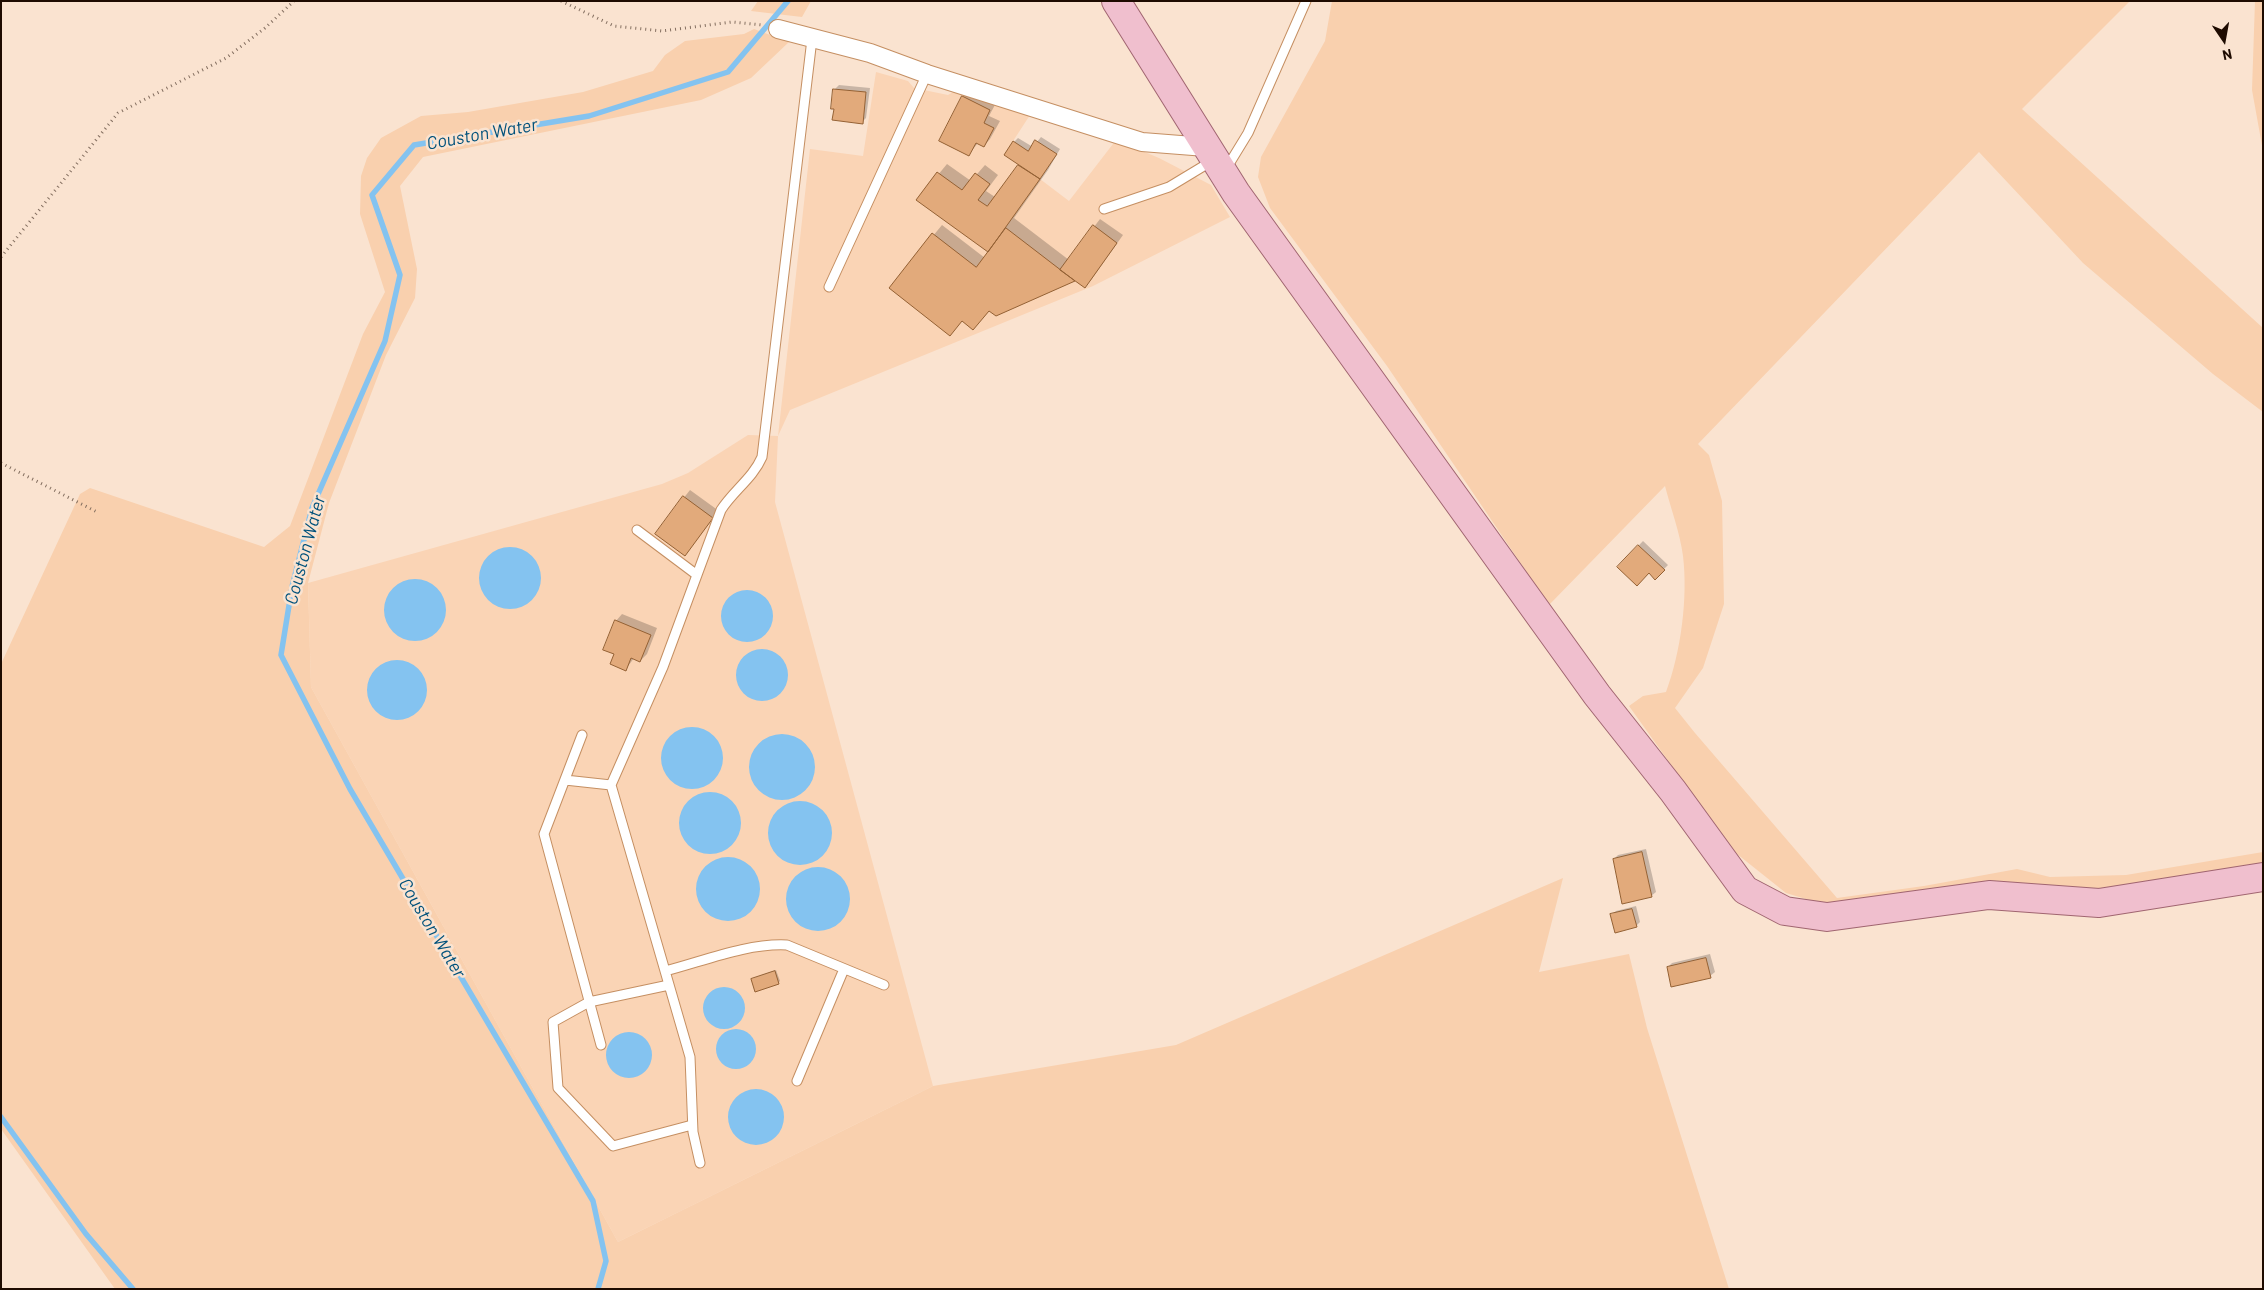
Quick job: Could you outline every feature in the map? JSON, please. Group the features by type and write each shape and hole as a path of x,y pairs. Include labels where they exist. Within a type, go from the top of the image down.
{"main road":[{"path":"1116,1 1214,160 1597,695 1673,792 1745,890 1785,912 1827,917 1989,895 2099,903 2263,877"}],"street":[{"path":"778,29 870,53 927,74 1142,142 1214,160"}],"lane":[{"path":"1104,209 1168,187 1214,160 1248,133 1306,1"},
{"path":"700,1163 692,1125 690,1057 612,785 663,667 721,510 728,499 757,469 762,457 812,39"},
{"path":"829,287 927,74"},
{"path":"637,530 697,575"},
{"path":"582,735 544,834 601,1045"},
{"path":"565,780 612,785"},
{"path":"665,972 749,949 773,945 787,946 884,985"},
{"path":"797,1081 844,969"},
{"path":"669,985 589,1002 553,1022 558,1088 613,1146 692,1125"}],"path":[{"path":"1,257 118,113 226,58 265,28 294,1"},
{"path":"561,1 614,26 662,32 732,22 754,23"},
{"path":"1,463 97,512"}],"shaded area":[{"path":"758,1 811,1 802,17 751,11"},
{"path":"1332,1 2130,1 2022,109 2263,328 2263,412 2213,374 2083,263 1979,152 1698,444 1709,455 1722,501 1724,604 1703,668 1675,708 1837,898 1924,886 2017,869 2050,877 2126,875 2263,852 2263,863 2118,889 1819,903 1786,893 1732,850 1629,706 1643,696 1666,692 1676,660 1682,625 1685,589 1682,547 1665,486 1549,605 1387,366 1270,208 1258,177 1261,157 1325,41"},
{"path":"2255,1 2263,1 2263,151 2252,90"},
{"path":"754,29 789,42 751,78 701,100 423,157 400,186 417,269 415,298 386,355 329,503 308,583 311,687 618,1242 933,1086 1176,1045 1563,878 1539,972 1629,954 1647,1028 1729,1289 115,1289 1,1129 1,664 80,494 90,488 264,547 290,526 363,334 385,292 360,214 361,176 367,158 381,138 421,116 468,112 583,92 653,71 665,55 685,41 744,34"},
{"path":"876,72 908,81 914,88 948,95 958,89 1030,115 1004,155 1069,201 1116,140 1159,158 1211,185 1230,217 1093,286 790,410 778,436 810,149 863,156"},
{"path":"748,435 778,436 775,502 933,1086 618,1242 311,687 308,583 662,484 688,473"}],"water":[{"path":"510,547 527,552 532,556 536,561 541,578 536,595 532,600 527,604 510,609 493,604 488,600 484,595 479,578 484,561 488,556 493,552"},
{"path":"415,579 427,582 437,588 443,598 446,610 443,622 437,632 427,638 415,641 403,638 393,632 387,622 384,610 387,598 393,588 403,582"},
{"path":"747,590 757,592 765,598 771,606 773,616 771,626 765,634 757,640 747,642 737,640 729,634 723,626 721,616 723,606 729,598 737,592"},
{"path":"757,649 767,649 777,653 784,660 788,675 784,690 777,697 767,701 757,701 747,697 740,690 736,680 736,670 740,660 747,653"},
{"path":"391,660 403,660 419,668 425,678 427,690 425,702 419,712 403,720 391,720 375,712 367,696 367,684 375,668"},
{"path":"686,727 698,727 714,736 721,746 723,758 721,770 714,780 698,789 686,789 675,784 666,775 661,764 661,752 666,741 675,732"},
{"path":"782,734 794,737 805,744 812,755 815,767 812,779 805,790 794,797 782,800 770,797 759,790 752,779 749,767 752,755 759,744 770,737"},
{"path":"704,792 716,792 732,801 739,811 741,823 739,835 732,845 716,854 704,854 693,849 684,840 679,829 679,817 684,806 693,797"},
{"path":"794,801 806,801 823,810 830,821 832,833 830,845 823,856 806,865 794,865 782,860 773,851 768,839 768,827 773,815 782,806"},
{"path":"728,857 746,863 754,871 760,889 754,907 746,915 728,921 710,915 702,907 696,889 702,871 710,863"},
{"path":"812,867 824,867 841,876 848,887 850,899 848,911 841,922 824,931 812,931 800,926 791,917 786,905 786,893 791,881 800,872"},
{"path":"724,987 739,993 745,1008 739,1023 724,1029 709,1023 703,1008 709,993"},
{"path":"740,1029 747,1032 753,1038 756,1049 755,1057 747,1066 740,1069 732,1069 725,1066 717,1057 716,1045 719,1038 728,1030"},
{"path":"629,1032 642,1036 648,1042 652,1055 648,1068 642,1074 629,1078 616,1074 610,1068 606,1055 610,1042 616,1036"},
{"path":"756,1089 767,1091 776,1097 782,1106 784,1117 782,1128 776,1137 767,1143 756,1145 745,1143 736,1137 730,1128 728,1117 730,1106 736,1097 745,1091"}],"building":[{"path":"833,89 866,92 863,124 832,120 834,109 831,109"},
{"path":"962,96 990,110 984,123 994,128 984,147 976,143 969,156 939,141"},
{"path":"1035,140 1057,154 1040,179 1004,155 1013,141 1028,151"},
{"path":"1018,165 1040,179 988,252 916,200 937,172 962,190 975,173 990,184 978,200 987,206"},
{"path":"1093,225 1117,243 1085,288 1060,270"},
{"path":"1006,228 1075,281 996,316 989,311 973,330 962,321 950,336 889,288 932,233 976,267"},
{"path":"683,496 713,518 685,556 655,534"},
{"path":"1638,545 1665,570 1655,580 1649,573 1637,586 1617,567"},
{"path":"615,620 651,635 640,662 631,658 626,671 610,664 614,654 603,650"},
{"path":"1642,852 1652,897 1622,904 1613,859"},
{"path":"1632,909 1637,927 1615,933 1610,914"},
{"path":"1706,958 1711,978 1671,987 1667,967"},
{"path":"775,971 779,984 755,992 751,979"}],"waterway":[{"name":"Couston Water","path":"598,1289 606,1261 593,1201 350,789 281,655 292,587 312,508 385,341 400,275 372,195 414,145 589,116 728,72 788,1"},
{"path":"1,1117 86,1234 133,1289"}]}
